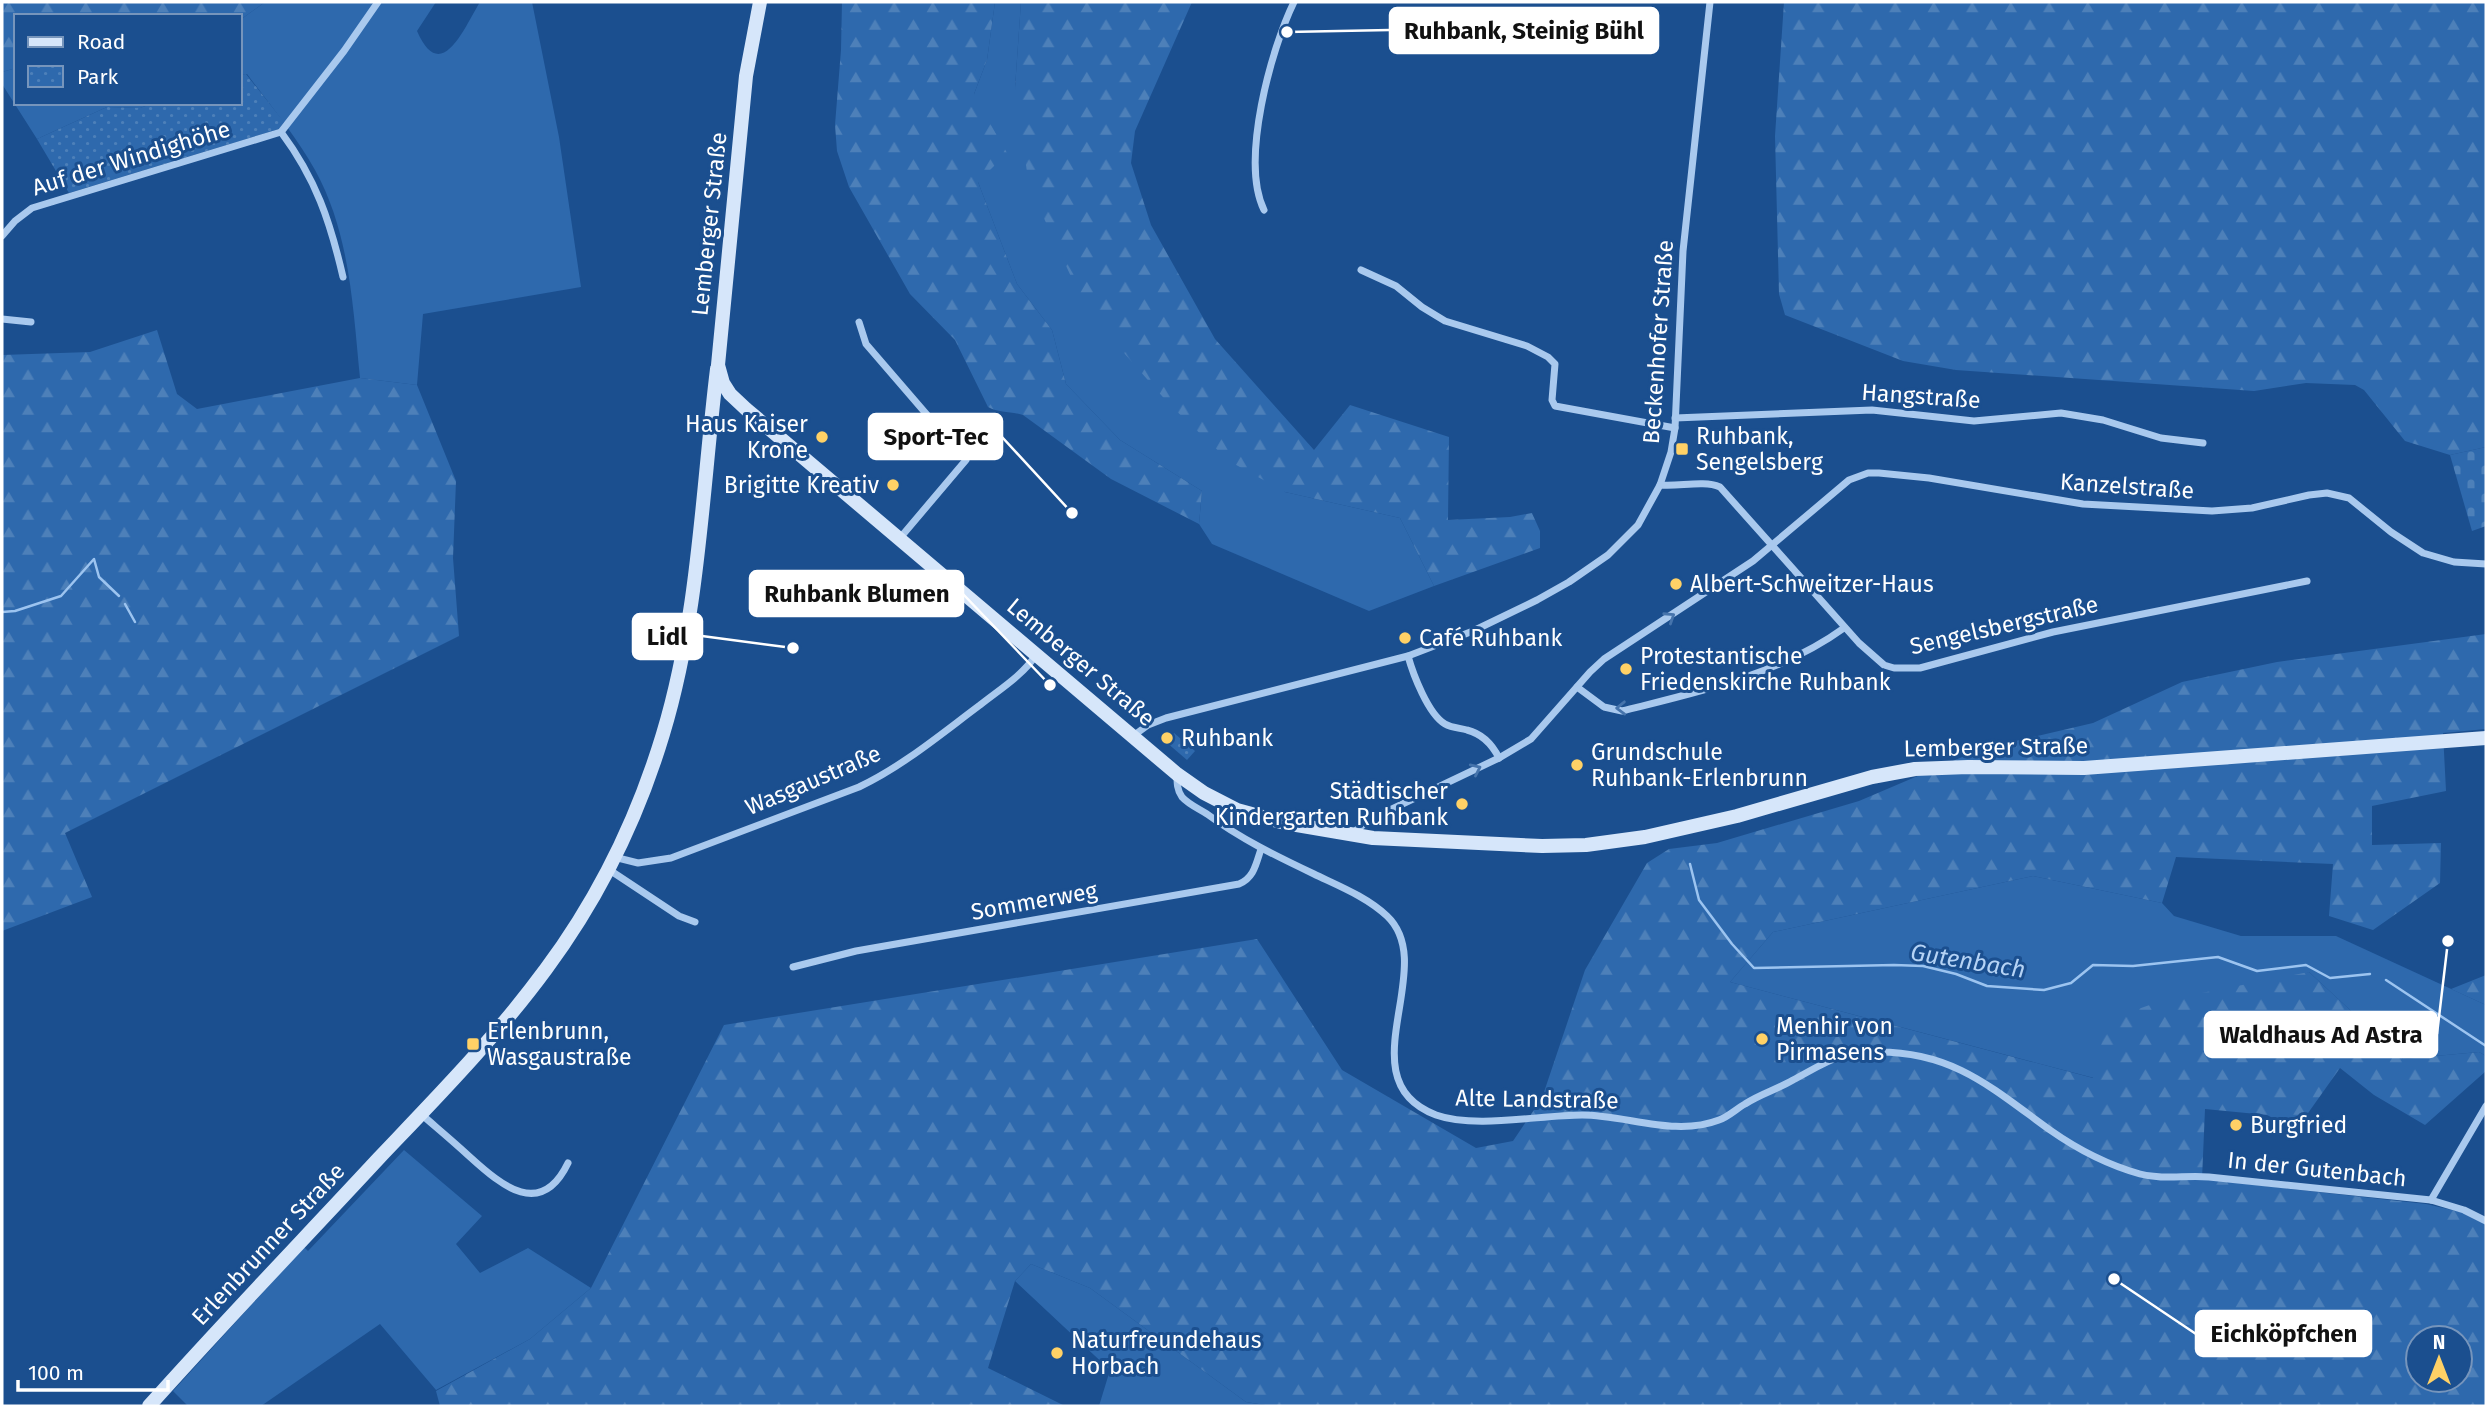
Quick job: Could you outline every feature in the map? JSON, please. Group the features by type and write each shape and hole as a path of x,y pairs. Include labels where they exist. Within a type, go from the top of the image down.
{"main road":[{"name":"Lemberger Straße","path":"760,2 747,76 718,365 723,383 730,394 1177,774 1203,793 1237,810 1285,823 1373,838 1492,845 1586,845 1645,837 1705,824 1872,778 1915,769 1968,766 2084,768 2486,738"},
{"name":"Erlenbrunner Straße","path":"149,1406 499,1028 565,942 611,863 663,734 679,673 694,588 718,365"},
{"path":"712,412 730,394"}],"street":[{"path":"343,277 313,181 281,132 378,2"},
{"path":"1264,210 1255,185 1255,158 1271,60 1294,2"},
{"name":"Beckenhofer Straße","path":"1133,736 1148,725 1166,718 1408,656 1437,646 1508,616 1587,570 1608,555 1638,526 1660,485 1671,452 1675,428 1683,251 1710,2"},
{"name":"Auf der Windighöhe","path":"2,236 15,220 32,208 281,132"},
{"path":"1361,270 1396,286 1445,321 1527,346 1548,356 1555,364 1552,400 1555,406 1675,428"},
{"path":"2,319 31,322"},
{"path":"859,322 866,344 966,460 900,538"},
{"name":"Hangstraße","path":"1675,418 1872,410 1974,421 2061,412 2102,420 2175,441 2203,443"},
{"name":"Kanzelstraße","path":"1350,834 1371,819 1499,758 1538,734 1604,659 1771,547 1849,480 1868,473 1929,478 2082,505 2150,509 2234,510 2327,493 2349,498 2391,532 2423,553 2446,561 2486,564"},
{"name":"Sengelsbergstraße","path":"1660,485 1717,485 1844,628 1884,665 1894,668 1912,669 2087,625 2306,582"},
{"path":"1577,687 1604,707 1622,711 1756,674 1791,659 1844,628"},
{"name":"Wasgaustraße","path":"611,863 652,863 671,858 880,777 1022,672 1037,654"},
{"path":"1408,656 1425,698 1439,719 1449,726 1484,738 1490,742 1499,758"},
{"name":"Alte Landstraße","path":"1177,774 1177,788 1186,801 1234,835 1369,903 1396,926 1402,944 1403,972 1395,1057 1398,1084 1411,1100 1426,1111 1441,1117 1476,1120 1581,1115 1667,1126 1702,1125 1721,1120 1747,1102 1796,1079 1827,1060 1843,1054 1881,1052 1915,1056 1956,1067 1987,1084 2073,1145 2128,1170 2154,1176 2199,1176"},
{"name":"Sommerweg","path":"793,967 883,947 1239,884 1252,875 1261,849"},
{"path":"611,863 679,916 695,922"},
{"name":"In der Gutenbach","path":"2431,1200 2486,1106"},
{"path":"421,1114 483,1169 513,1190 530,1193 549,1189 562,1175 568,1163"},
{"name":"In der Gutenbach","path":"2199,1176 2431,1200 2465,1210 2486,1221"}],"green space":[{"path":"2,2 265,2 242,19 242,14 14,14 14,69 2,72"},
{"path":"265,2 436,2 417,31 426,47 435,53 443,53 452,47 480,2 532,2 559,137 581,287 423,314 417,385 360,378 348,271 336,219 308,157 247,74 242,75 242,19"},
{"path":"842,2 995,2 987,60 974,94 1007,153 978,182 1017,284 1052,330 1066,384 1120,440 1202,491 1199,524 1111,479 1023,415 988,407 955,340 910,294 849,187 837,151 835,125"},
{"path":"995,2 1021,2 1015,88 1285,492 1400,518 1434,586 1369,611 1212,544 1199,524 1202,491 1120,440 1066,384 1052,330 1017,284 978,182 974,94 987,60"},
{"path":"1021,2 1192,2 1135,131 1131,163 1151,225 1215,339 1314,450 1350,405 1449,437 1448,520 1510,517 1532,513 1540,531 1540,548 1434,586 1400,518 1285,492 1229,461 1169,404 1087,311 1029,186 1015,88"},
{"path":"1784,2 2486,2 2486,447 2450,455 2405,441 2364,390 2355,385 2306,383 2254,391 1956,370 1903,361 1785,315 1779,294 1775,136"},
{"path":"14,69 14,103 2,84 2,72"},
{"path":"246,74 284,122 279,129 69,193 37,139 107,107 242,105 242,75"},
{"path":"15,105 148,105 140,108 107,107 37,139"},
{"path":"157,330 177,394 197,409 360,378 417,385 456,481 453,558 459,636 65,833 92,897 2,931 2,355 90,352"},
{"path":"2486,447 2486,526 2472,531 2450,455"},
{"path":"2486,634 2486,729 2443,733 2446,791 2372,806 2372,845 2441,843 2440,883 2373,930 2329,916 2333,864 2176,857 2162,903 2033,876 1773,932 1730,982 2093,1078 2107,1020 2161,1001 2309,972 2403,1059 2479,1052 2486,1056 2486,1071 2425,1125 2374,1095 2340,1068 2296,1130 2267,1115 2205,1109 2202,1179 2426,1204 2486,1218 2486,1406 1272,1406 1246,1402 1090,1288 1031,1264 1015,1281 988,1368 1065,1406 440,1406 436,1391 530,1339 591,1288 724,1025 1257,939 1342,1070 1476,1148 1513,1141 1542,1098 1585,970 1647,863 1669,849 1717,843 1859,801 1981,749 2093,723 2182,682 2277,662"},
{"path":"1174,733 1195,751 1187,760 1166,742"},
{"path":"2033,876 2162,903 2174,916 2241,936 2336,936 2486,1005 2486,1056 2479,1052 2403,1059 2309,972 2094,1078 1730,982 1773,932"},
{"path":"2486,975 2486,1005 2451,989"},
{"path":"404,1150 482,1216 456,1244 480,1273 528,1248 591,1288 530,1339 436,1390 380,1324 261,1406 188,1406 173,1391 304,1247 308,1251"},
{"path":"1031,1264 1090,1288 1246,1402 1270,1406 1099,1406 1110,1370 1015,1281"}],"waterway":[{"path":"2,612 15,611 61,596 94,559 99,577 119,596"},
{"path":"125,604 135,622"},
{"name":"Gutenbach","path":"1690,864 1699,900 1754,968 1923,966 1956,974 1987,986 2044,990 2071,983 2093,965 2133,966 2218,957 2257,971 2306,965 2330,978 2370,974"},
{"name":"Gutenbach","path":"2386,980 2486,1046"}],"place":[{"name":"Ruhbank, Steinig Bühl","path":"1287,32"},
{"name":"Haus Kaiser Krone","path":"822,437"},
{"name":"Ruhbank, Sengelsberg","path":"1682,449"},
{"name":"Brigitte Kreativ","path":"893,485"},
{"name":"Sport-Tec","path":"1072,513"},
{"name":"Albert-Schweitzer-Haus","path":"1676,584"},
{"name":"Café Ruhbank","path":"1405,638"},
{"name":"Lidl","path":"793,648"},
{"name":"Protestantische Friedenskirche Ruhbank","path":"1626,669"},
{"name":"Ruhbank Blumen","path":"1050,685"},
{"name":"Ruhbank","path":"1167,738"},
{"name":"Grundschule Ruhbank-Erlenbrunn","path":"1577,765"},
{"name":"Städtischer Kindergarten Ruhbank","path":"1462,804"},
{"name":"Waldhaus Ad Astra","path":"2448,941"},
{"name":"Menhir von Pirmasens","path":"1762,1039"},
{"name":"Erlenbrunn, Wasgaustraße","path":"473,1044"},
{"name":"Burgfried","path":"2236,1125"},
{"name":"Eichköpfchen","path":"2114,1279"},
{"name":"Naturfreundehaus Horbach","path":"1057,1353"}]}
